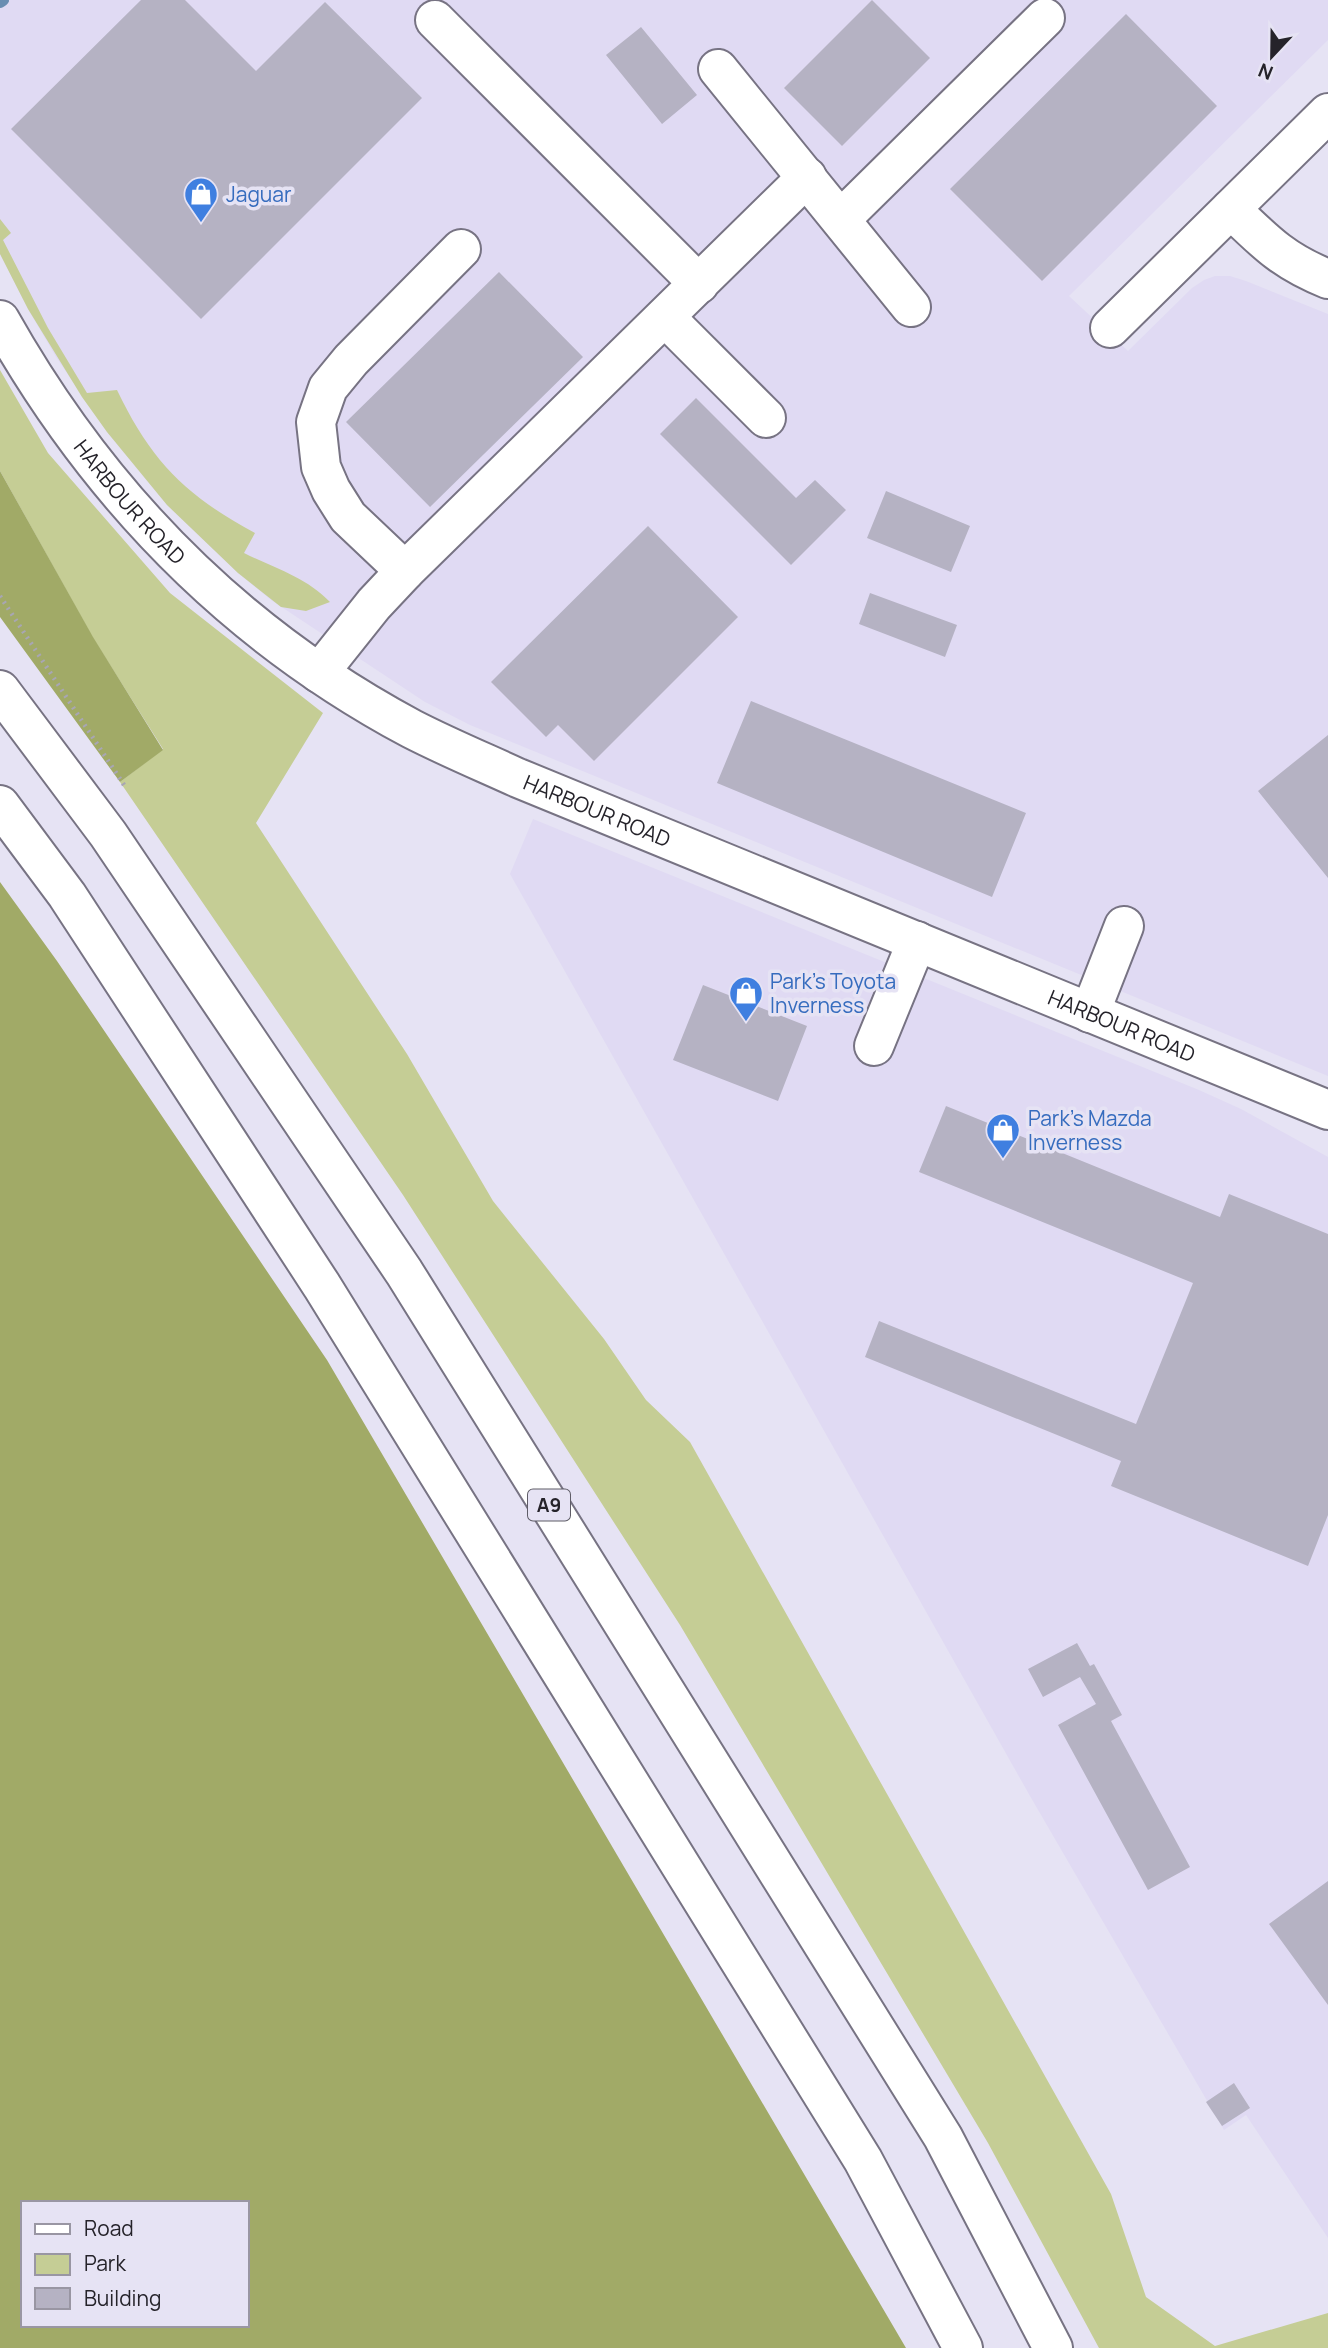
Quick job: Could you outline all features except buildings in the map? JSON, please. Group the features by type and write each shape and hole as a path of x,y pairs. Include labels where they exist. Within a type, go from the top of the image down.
{"main road":[{"path":"841,219 1045,18"},
{"path":"435,20 699,284"},
{"path":"718,69 911,307"},
{"path":"1110,328 1328,113"},
{"path":"318,673 405,571 807,177"},
{"path":"1231,209 1287,260 1328,279"},
{"path":"405,571 348,517 331,490 321,467 316,422 328,388 351,360 461,248"},
{"path":"665,317 766,418"},
{"name":"HARBOUR ROAD","path":"0,320 50,402 137,516 222,599 268,637 318,673 412,729 465,754 1328,1110"},
{"name":"A9","path":"0,690 108,834 404,1272 943,2137 1053,2348"},
{"path":"0,805 67,895 322,1286 863,2160 963,2348"},
{"path":"1090,1013 1124,926"},
{"path":"874,1046 917,941"}],"shaded area":[{"path":"0,0 1328,0 1328,40 1069,296 1128,351 1192,288 1215,276 1230,276 1246,281 1328,314 1328,1076 470,725 425,702 271,600 238,573 167,505 107,432 56,357 0,254"},
{"path":"533,819 1199,1090 1241,1109 1328,1157 1328,2238 1246,2115 1224,2130 1030,1796 510,874"}],"green space":[{"path":"0,219 11,233 3,240 48,328 87,393 117,390 143,437 173,474 209,505 255,533 244,553 300,579 330,602 306,611 281,607 238,573 167,505 82,397 28,309 0,254"},
{"path":"0,370 48,453 170,593 323,713 256,823 407,1054 493,1201 604,1339 646,1400 690,1442 1111,2194 1146,2297 1215,2346 1328,2313 1328,2348 1099,2348 988,2143 680,1625 403,1195 120,782 163,749 93,638 0,471"},
{"path":"0,471 93,637 163,750 120,782 0,617"},
{"path":"0,882 57,961 327,1360 906,2348 0,2348"}],"place":[{"name":"Jaguar","path":"201,224"},
{"name":"Park's Toyota Inverness","path":"746,1023"},
{"name":"Park's Mazda Inverness","path":"1003,1160"}]}
